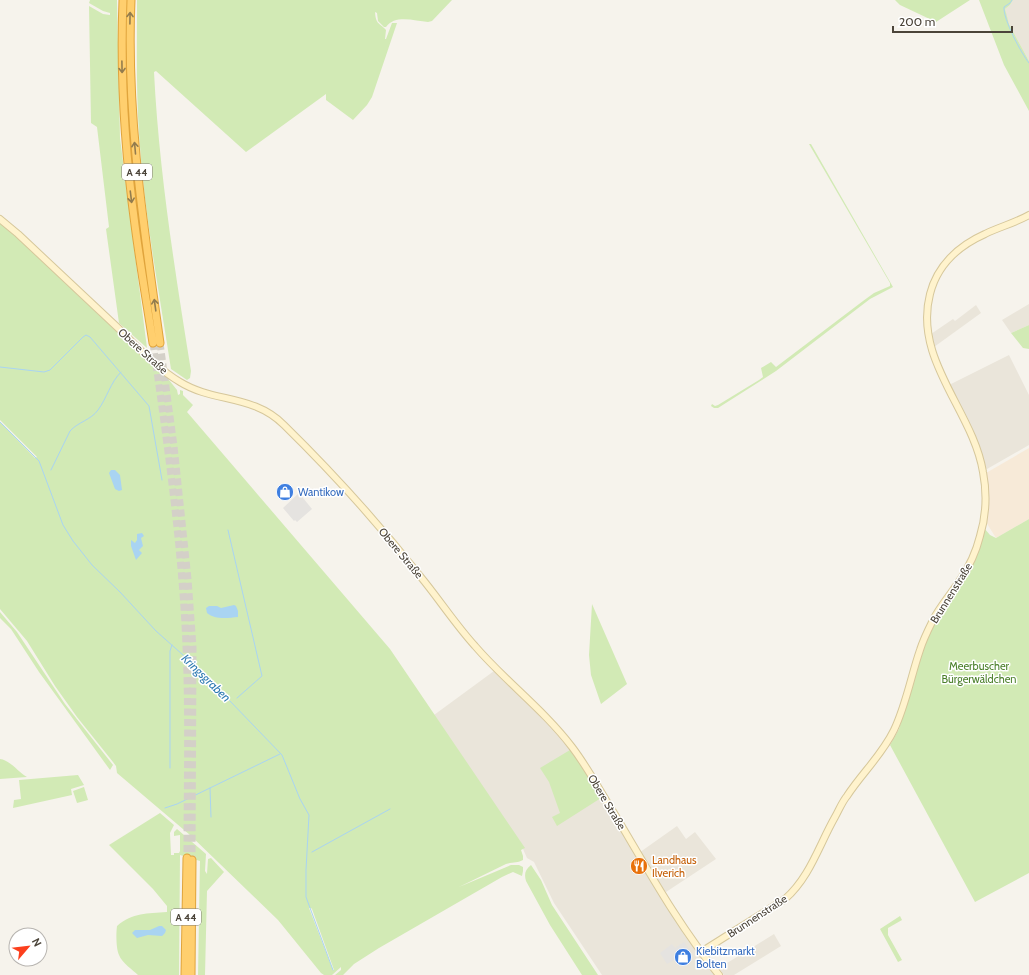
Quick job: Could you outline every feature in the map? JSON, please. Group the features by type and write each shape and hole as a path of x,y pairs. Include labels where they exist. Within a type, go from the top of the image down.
{"highway":[{"name":"A 44","path":"123,0 123,90 128,166 135,227 157,343 134,138 130,59 131,0"},
{"name":"A 44","path":"185,975 190,859 191,975"}],"street":[{"name":"Brunnenstraße","path":"701,952 779,903 791,894 804,877 847,796 883,749 893,732 901,712 920,649 934,617 969,565 980,537 983,524 985,492 983,472 979,453 972,435 945,381 932,348 927,322 930,295 937,273 959,249 978,237 1029,215"},
{"name":"Obere Straße","path":"0,219 18,234 148,357 171,376 184,385 201,392 248,403 263,409 281,422 294,435 386,534 473,644 569,743 589,772 665,899 701,952 719,975"}],"shaded area":[{"path":"1013,0 1029,0 1029,61 1009,24 1006,15 1005,9"},
{"path":"1029,304 1029,325 1011,333 1002,320"},
{"path":"976,305 981,313 934,347 931,334 953,319 955,321"},
{"path":"1009,355 1029,395 1029,445 987,469 984,467 949,385"},
{"path":"1029,448 1029,519 996,538 986,522 986,473"},
{"path":"299,493 312,509 297,522 295,520 294,521 283,508"},
{"path":"494,671 554,730 569,747 580,762 636,855 677,826 686,839 695,832 716,859 666,892 657,881 652,884 685,936 715,975 602,975 554,903 534,862 527,858 523,849 524,848 434,715"},
{"path":"774,934 781,946 734,975 724,975 719,968"},
{"path":"684,942 690,951 667,964 660,953 672,944 675,948"}],"green space":[{"path":"90,0 117,0 120,138 147,348 119,323 106,229 109,227 97,127 91,123 89,6 103,14 110,15 110,13 103,11 89,3"},
{"path":"137,0 452,0 432,21 428,22 400,19 390,23 386,27 384,27 378,21 377,13 375,12 378,23 386,30 385,39 392,23 397,23 372,97 367,105 353,120 326,100 326,94 246,152 156,71 154,72 156,109 164,184 191,371 190,378 187,380 171,369 144,193 138,117"},
{"path":"895,0 970,0 936,22 900,5"},
{"path":"979,0 1013,0 1005,9 1009,24 1029,61 1029,111 1004,65"},
{"path":"809,144 811,144 893,287 870,299 776,371 718,408 714,408 711,406 712,404 715,406 718,405 763,377 761,368 771,362 776,367 874,293 890,286 890,283"},
{"path":"0,222 17,235 161,370 177,390 178,395 180,394 180,390 183,391 183,395 193,405 187,412 390,649 525,848 521,850 523,860 506,864 459,887 511,865 519,865 523,867 522,876 513,872 502,877 379,948 354,964 343,975 335,975 341,970 341,967 332,975 324,975 321,973 278,920 190,835 117,773 116,766 77,717 55,686 27,641 0,609 0,422 35,458 37,457 0,420","holes":["309,908 312,909 334,970"]},
{"path":"1029,325 1029,349 1023,348 1011,333"},
{"name":"Meerbuscher Bürgerwäldchen","path":"1029,519 1029,873 975,902 890,745 899,729 925,640 938,615 953,595 984,528 990,535 996,538"},
{"path":"592,604 627,684 601,704 591,675 589,655"},
{"path":"0,612 17,632 65,704 113,765 110,770 39,672 11,629 0,618"},
{"path":"570,750 584,769 601,798 557,826 552,817 560,813 549,782 540,768"},
{"path":"0,759 11,764 27,777 0,779"},
{"path":"78,775 84,785 71,789 72,795 13,808 14,800 21,799 19,780"},
{"path":"84,787 88,800 77,803 73,791"},
{"path":"160,813 174,825 170,833 171,855 174,855 174,853 179,853 180,851 180,835 174,836 174,832 177,829 206,854 205,871 207,874 208,859 211,858 224,872 207,891 205,975 198,975 200,861 180,855 179,975 138,975 120,958 118,952 116,941 117,926 123,921 135,916 167,912 167,906 153,889 109,845"},
{"path":"531,865 541,880 552,905 598,975 582,975 550,925 526,881 526,872"},
{"path":"900,916 902,920 888,928 888,935 902,960 898,962 880,929"}],"water":[{"path":"111,470 115,470 120,475 122,490 119,491 115,489 109,473"},
{"path":"142,533 144,536 141,538 143,546 139,550 142,553 136,560 131,546 131,540 135,543 137,540 137,534"},
{"path":"234,605 238,611 238,617 214,617 207,613 206,608 209,606 217,606 221,608"},
{"path":"162,926 166,930 162,936 148,935 137,938 132,933 135,930 150,930"}],"waterway":[{"path":"1012,0 1004,7 1004,12 1013,36 1029,63"},
{"path":"0,367 44,372 50,370 83,337 86,335 90,337 149,406 162,480"},
{"path":"51,470 70,431 95,413 117,376 121,372"},
{"name":"Kringsgraben","path":"0,422 39,461 63,525 73,541 92,565 120,592 156,631 201,671 282,755 300,799 309,815 306,897 333,970"},
{"path":"228,530 262,676 237,698"},
{"path":"170,768 170,651 172,645"},
{"path":"165,808 177,804 280,754"},
{"path":"210,788 211,817"},
{"path":"312,852 390,809"}],"tunnel":[{"path":"153,343 173,494 184,608 188,752 187,858"},
{"path":"160,343 174,446 188,579 193,647 192,860"}],"place":[{"name":"Wantikow","path":"285,492"},
{"name":"Landhaus Ilverich","path":"639,866"},
{"name":"Kiebitzmarkt Bolten","path":"683,957"}]}
